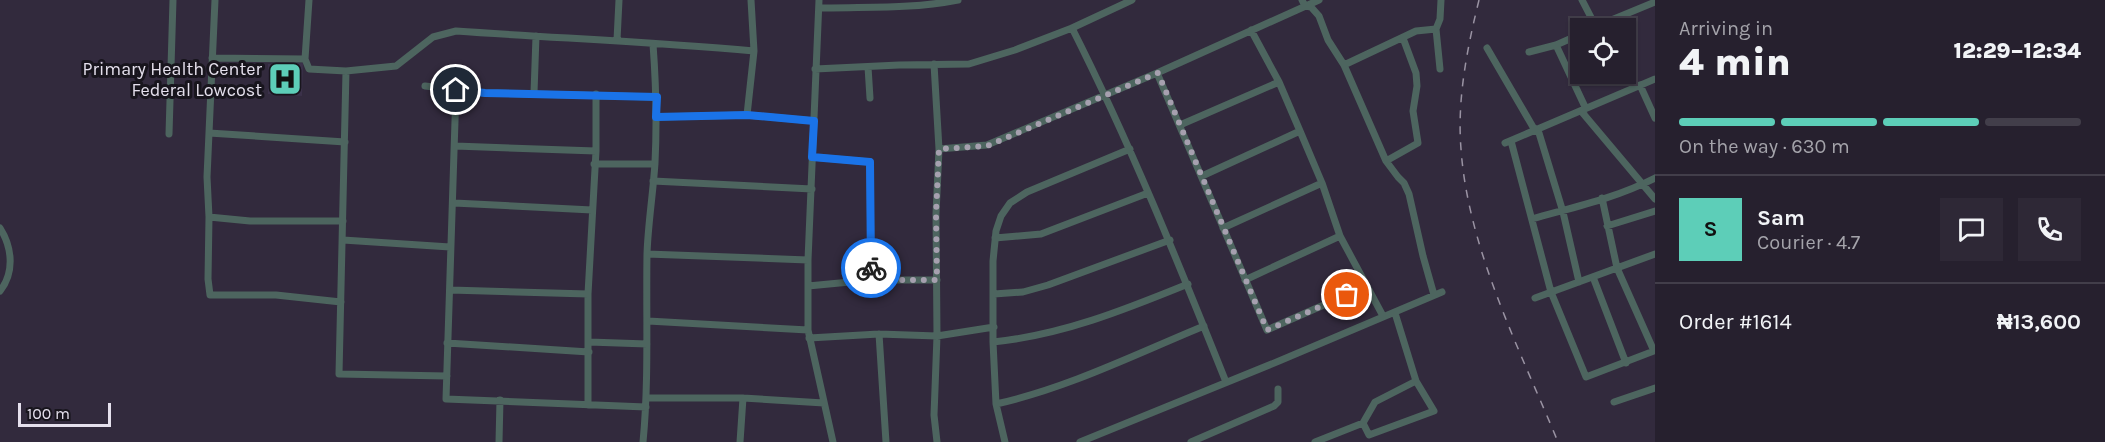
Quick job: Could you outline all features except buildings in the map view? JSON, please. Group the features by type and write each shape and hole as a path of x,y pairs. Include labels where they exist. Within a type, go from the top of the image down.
{"street":[{"path":"169,134 173,0"},
{"path":"215,0 207,177 210,295 276,295 341,302"},
{"path":"309,0 305,59 309,69 346,72 396,66 434,37 456,31 617,40 754,51"},
{"path":"617,40 619,0"},
{"path":"747,115 754,51 751,0"},
{"path":"819,0 808,260 808,330 833,442"},
{"path":"819,8 895,7 940,4 958,0"},
{"path":"815,69 969,64 1015,51 1072,28 1130,0"},
{"path":"939,149 987,146 1158,73 1304,3 1319,0"},
{"path":"1440,69 1436,29 1440,19 1441,0"},
{"path":"1582,0 1590,18"},
{"path":"1304,3 1311,7 1318,16 1328,39 1344,65 1386,161 1404,183 1409,194 1434,296"},
{"path":"1618,18 1655,3"},
{"path":"1072,28 1106,95 1170,240 1226,382"},
{"path":"1344,65 1416,31 1436,29"},
{"path":"1251,30 1279,82 1322,183 1340,237 1383,316"},
{"path":"534,93 536,36"},
{"path":"1386,161 1418,142 1413,111 1417,86 1416,72 1402,38"},
{"path":"1529,52 1570,39"},
{"path":"643,442 648,321 647,254 655,164 657,97 653,44"},
{"path":"1556,45 1583,110 1655,199"},
{"path":"1487,48 1539,133 1563,212 1579,282"},
{"path":"212,58 305,59"},
{"path":"934,64 939,149 934,415 937,442"},
{"path":"868,67 870,98"},
{"path":"346,72 339,374 447,376"},
{"path":"1158,73 1267,330 1367,286"},
{"path":"1602,198 1617,268 1654,351 1586,377 1551,292 1532,219 1508,142 1655,79"},
{"path":"1180,125 1279,82"},
{"path":"1640,85 1655,118"},
{"path":"425,86 485,93 657,97"},
{"path":"456,90 446,399 646,407"},
{"path":"588,405 588,294 597,94"},
{"path":"656,117 747,115 814,121"},
{"path":"1202,176 1300,131"},
{"path":"209,133 345,142"},
{"path":"455,146 596,151"},
{"path":"1005,442 996,404 993,342 995,238 1001,216 1010,203 1027,192 1130,149"},
{"path":"812,157 870,162 871,280"},
{"path":"594,164 655,164"},
{"path":"1532,219 1563,212 1630,190 1655,178"},
{"path":"653,181 812,189"},
{"path":"1223,228 1322,183"},
{"path":"995,238 1041,234 1148,193"},
{"path":"454,204 592,210"},
{"path":"1607,226 1655,211"},
{"path":"209,217 250,221 343,221"},
{"path":"0,228 7,239 10,257 7,282 0,291"},
{"path":"1245,280 1340,237"},
{"path":"342,240 450,248"},
{"path":"994,294 1023,292 1048,285 1170,240"},
{"path":"647,254 808,260"},
{"path":"1535,298 1655,254"},
{"path":"1593,277 1626,363"},
{"path":"808,286 871,280 937,280"},
{"path":"993,342 1026,339 1057,332 1121,311 1188,284"},
{"path":"450,290 588,294"},
{"path":"1080,442 1442,292"},
{"path":"1363,423 1369,435 1434,411 1416,381 1395,313"},
{"path":"648,321 808,330"},
{"path":"996,404 1059,386 1204,326"},
{"path":"809,338 879,334 937,336 994,327"},
{"path":"879,334 886,442"},
{"path":"589,342 647,344"},
{"path":"447,343 589,352"},
{"path":"1315,442 1363,423 1376,402 1416,381"},
{"path":"1614,402 1655,388"},
{"path":"1192,442 1274,406 1278,402 1278,389"},
{"path":"646,398 742,398 824,403"},
{"path":"740,442 742,398"},
{"path":"499,442 500,400"}],"shaded area":[{"name":"Primary Health Center Federal Lowcost","path":"303,63 302,96 268,94 268,64"}],"railway":[{"path":"1479,0 1467,55 1460,112 1461,149 1466,187 1474,224 1498,299 1558,442"}],"way so far":[{"path":"871,268 871,280 937,280 936,214 939,149 987,146 1158,73 1267,330 1347,295"}],"place":[{"name":"Primary Health Center Federal Lowcost","path":"285,79"}],"route":[{"path":"456,90 485,93 657,97 656,117 747,115 814,121 812,157 870,162 871,268"}]}
